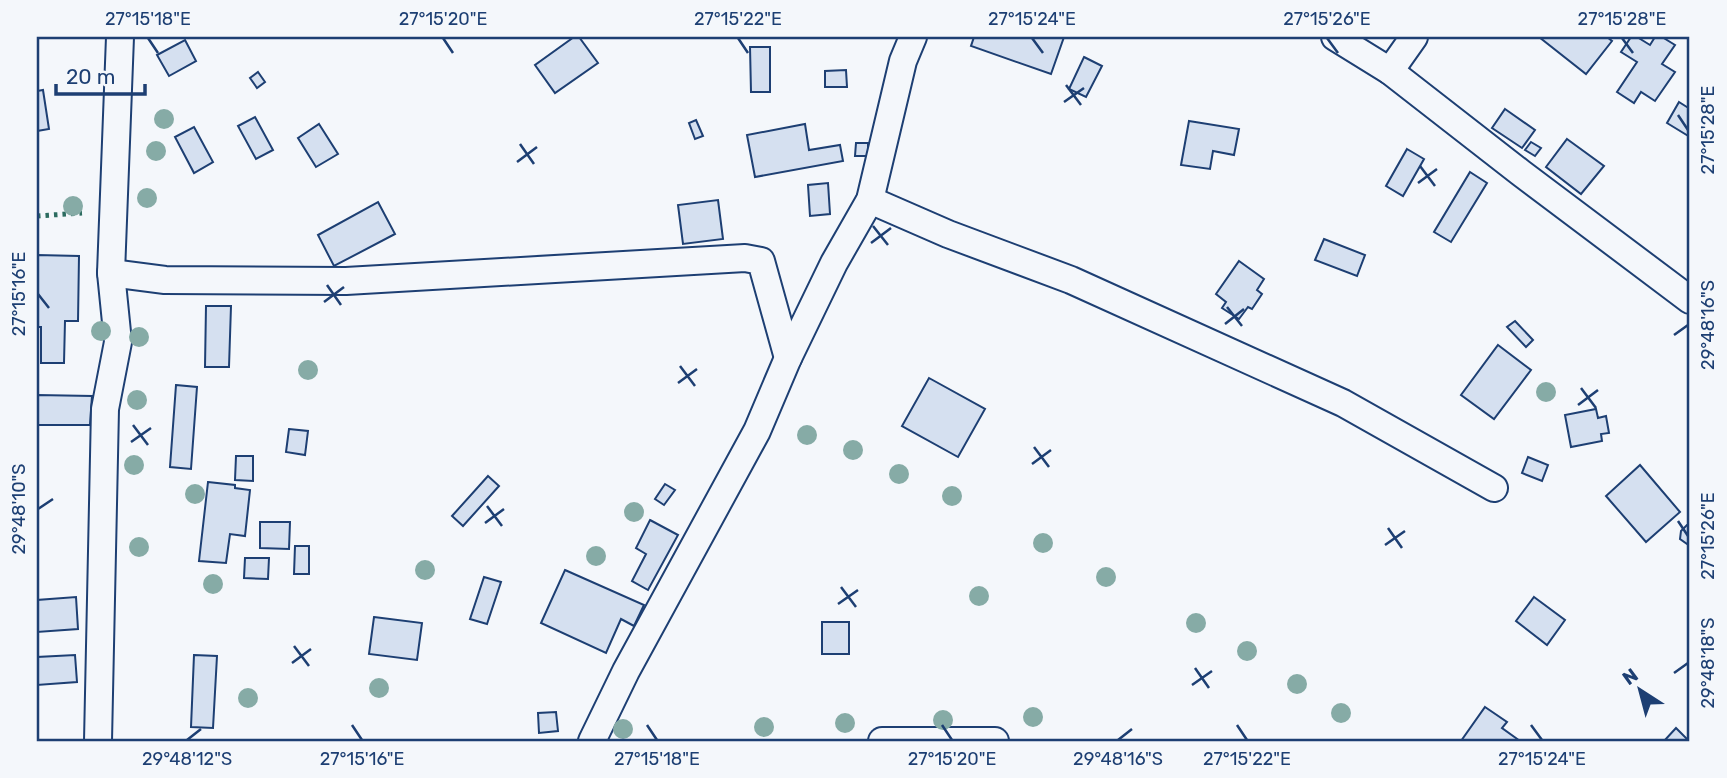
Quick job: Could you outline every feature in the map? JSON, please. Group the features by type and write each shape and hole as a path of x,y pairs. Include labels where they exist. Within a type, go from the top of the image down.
{"street":[{"path":"98,741 105,409 118,342 111,273 120,37"},
{"path":"592,741 632,660 757,431 788,358 834,263 870,200 903,61 913,37"},
{"path":"1335,37 1390,71 1690,300"},
{"path":"1390,71 1414,37"},
{"path":"870,200 948,234 1071,280 1343,403 1494,488"},
{"path":"111,273 165,280 346,281 745,258 761,261 788,358"},
{"path":"882,741 995,741"}],"building":[{"path":"574,37 579,37 598,63 555,93 535,65"},
{"path":"974,37 1064,37 1051,74 971,46"},
{"path":"1539,37 1607,37 1612,41 1586,74"},
{"path":"1631,37 1637,37 1650,45 1655,37 1662,37 1675,45 1662,64 1675,72 1655,101 1641,92 1634,103 1617,92 1637,62 1621,52"},
{"path":"185,40 196,61 169,76 157,55"},
{"path":"750,47 770,47 770,92 751,92"},
{"path":"1084,57 1102,66 1086,97 1069,89"},
{"path":"846,70 847,87 825,87 825,71"},
{"path":"258,72 265,82 257,88 250,78"},
{"path":"43,90 49,129 37,131 37,91"},
{"path":"1679,102 1690,109 1690,137 1667,123"},
{"path":"1505,109 1535,130 1522,148 1492,128"},
{"path":"255,117 273,150 256,159 238,126"},
{"path":"696,120 703,136 695,139 689,123"},
{"path":"1189,121 1239,129 1234,155 1213,151 1210,169 1181,165"},
{"path":"319,124 338,154 316,167 298,138"},
{"path":"805,124 809,150 840,145 843,161 755,177 747,135"},
{"path":"194,127 213,162 194,173 175,137"},
{"path":"1567,139 1604,166 1581,194 1546,167"},
{"path":"1531,142 1541,148 1535,156 1525,150"},
{"path":"856,143 868,143 868,156 855,156"},
{"path":"1407,149 1424,159 1403,196 1386,186"},
{"path":"1470,172 1487,183 1451,242 1434,232"},
{"path":"828,183 830,214 810,216 808,185"},
{"path":"718,200 723,239 683,244 678,205"},
{"path":"378,202 395,234 334,266 318,235"},
{"path":"1324,239 1365,255 1357,276 1315,260"},
{"path":"37,255 79,256 78,321 65,321 64,363 41,363 41,327 37,327"},
{"path":"1239,261 1264,279 1257,290 1262,294 1252,309 1248,307 1239,319 1222,308 1226,302 1216,294"},
{"path":"206,306 231,306 229,367 205,367"},
{"path":"1515,321 1533,340 1526,347 1507,327"},
{"path":"1498,345 1531,370 1494,419 1461,395"},
{"path":"929,378 985,409 958,457 902,426"},
{"path":"176,385 197,387 191,469 170,467"},
{"path":"37,395 92,396 90,425 37,425"},
{"path":"1596,409 1598,418 1606,416 1609,433 1601,434 1602,441 1571,447 1565,415"},
{"path":"289,429 308,431 305,455 286,452"},
{"path":"236,456 253,456 253,481 235,480"},
{"path":"1528,457 1548,465 1542,481 1522,473"},
{"path":"1640,465 1680,512 1646,542 1606,496"},
{"path":"488,476 499,486 463,526 452,516"},
{"path":"208,482 235,485 235,488 250,490 245,536 230,534 226,563 199,561"},
{"path":"665,484 675,490 664,505 655,499"},
{"path":"650,520 678,535 648,590 632,581 646,554 636,548"},
{"path":"260,522 290,522 289,549 260,548"},
{"path":"1690,525 1690,546 1680,539 1681,531"},
{"path":"295,546 309,546 309,574 294,574"},
{"path":"245,558 269,558 268,579 244,578"},
{"path":"565,570 644,605 634,626 621,619 606,653 541,623"},
{"path":"484,577 501,582 487,624 470,619"},
{"path":"76,597 78,629 37,632 37,600"},
{"path":"1534,597 1565,620 1547,645 1516,621"},
{"path":"374,617 422,623 417,660 369,654"},
{"path":"822,622 849,622 849,654 822,654"},
{"path":"75,655 77,682 37,685 37,657"},
{"path":"194,655 217,656 213,728 191,727"},
{"path":"1485,707 1507,722 1502,728 1520,741 1461,741"},
{"path":"556,712 558,731 539,733 538,713"},
{"path":"1676,728 1689,741 1664,741"}],"hedge":[{"path":"37,216 82,213"}]}
